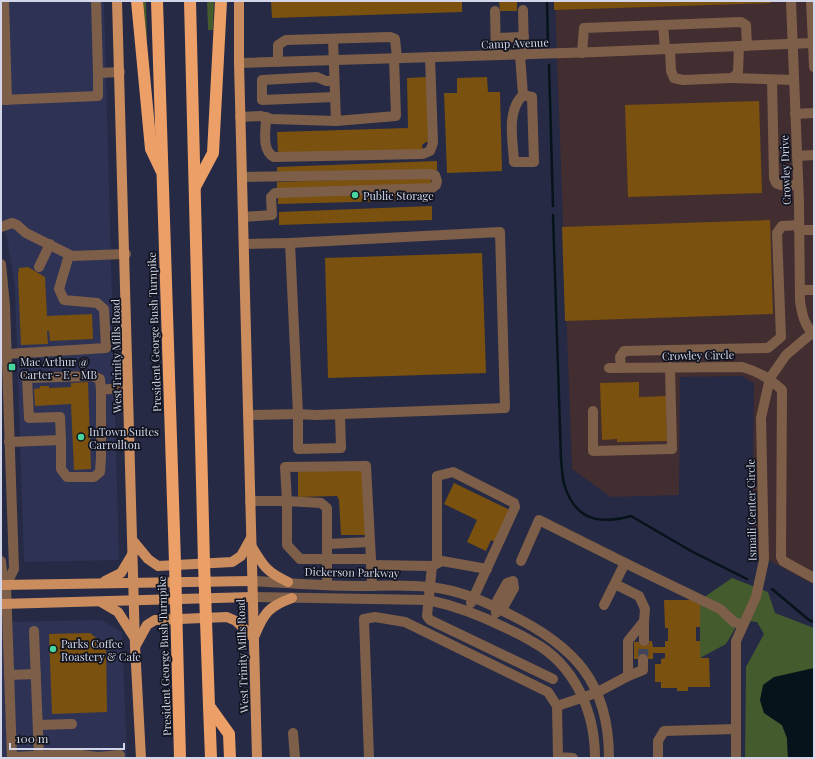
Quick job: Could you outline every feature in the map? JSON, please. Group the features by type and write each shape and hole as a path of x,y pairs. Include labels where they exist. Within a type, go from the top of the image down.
{"highway":[{"path":"137,1 151,148 163,175"},
{"name":"President George Bush Turnpike","path":"157,1 180,758"},
{"path":"190,1 211,758"},
{"path":"194,188 213,153 221,1"},
{"path":"209,706 229,734 230,758"}],"main road":[{"name":"West Trinity Mills Road","path":"117,1 126,254 128,387 134,546 135,643 141,758"},
{"name":"West Trinity Mills Road","path":"239,1 240,117 257,758"},
{"path":"99,583 121,573 134,546 153,564 165,565 232,562 241,556 251,542 263,566 271,574 288,582"},
{"name":"Dickerson Parkway","path":"4,585 252,581"},
{"path":"4,604 252,597"},
{"path":"99,602 110,606 118,612 135,643 147,626 155,620 227,618 236,621 254,638 261,619 270,608 292,598"}],"street":[{"path":"4,1 4,100 98,96 96,1"},
{"name":"Crowley Drive","path":"791,1 801,313 805,323 813,334"},
{"path":"811,1 814,67"},
{"path":"523,10 523,95 513,108 512,128 514,162 534,162 532,97 523,95"},
{"path":"495,11 496,55"},
{"path":"582,53 584,28 741,22 746,25 743,46 738,73 732,78"},
{"path":"664,25 671,71 674,78 683,80 732,78 794,80"},
{"path":"496,38 524,37"},
{"path":"240,117 336,121 396,116 395,38 286,40 279,42 278,44 278,62"},
{"path":"333,40 336,121"},
{"name":"Camp Avenue","path":"239,63 582,53 813,43"},
{"path":"266,117 267,150 274,157 422,154 430,151 433,143 430,57"},
{"path":"98,73 120,72"},
{"path":"334,81 326,81 317,77 262,80 262,100 335,98"},
{"path":"772,80 774,178 776,183 781,185 798,185"},
{"path":"795,114 814,113"},
{"path":"797,156 814,155"},
{"path":"242,177 431,174 435,175 437,181 436,185 432,188 275,193 271,197 272,215 243,216"},
{"path":"1,227 12,223 17,224 26,233 69,255 126,254"},
{"path":"621,368 620,357 624,351 768,348 781,337 777,233 782,226 814,230"},
{"path":"244,244 290,244 500,232 505,408 340,415 298,414 248,416"},
{"path":"39,267 50,244"},
{"path":"290,244 298,414 298,449 341,448 340,415"},
{"path":"4,356 106,348 104,309 97,303 64,300 59,289 69,255"},
{"path":"1,264 14,570 4,585"},
{"path":"800,290 814,290"},
{"path":"813,334 786,355 770,378 782,390 781,557 783,561 814,578"},
{"path":"718,349 719,367"},
{"path":"593,412 594,451 672,449 670,367"},
{"name":"Crowley Circle","path":"609,368 742,367 758,371 770,378"},
{"path":"92,376 100,379 100,472 94,476 67,477 61,469 61,440 60,417 29,418 27,378 92,376"},
{"name":"Ismaili Center Circle","path":"736,758 735,649 743,625 756,597 764,560 761,418 770,378"},
{"path":"101,390 128,387"},
{"path":"9,442 61,440"},
{"path":"372,586 371,562 366,466 285,467 287,501 286,545 300,559 328,559 371,562 434,564 442,561 487,569"},
{"path":"469,610 472,597 487,569 515,507 514,503 453,472 437,476 434,564 427,616 430,620 553,679"},
{"path":"250,502 287,501 321,503 327,508 327,585"},
{"path":"521,561 539,520 720,609 734,622 743,625"},
{"path":"328,544 370,542"},
{"path":"1,561 4,585 7,672 6,743 12,757 39,757 74,754 98,757 120,755"},
{"path":"604,605 625,563"},
{"name":"Dickerson Parkway","path":"252,581 327,585 430,587 456,591 498,608 541,630 571,653 585,671 596,693 607,727 609,758"},
{"path":"615,584 639,596 645,609 644,642"},
{"path":"252,597 428,600 469,610 534,642 549,653 567,671 583,698 592,723 595,758"},
{"path":"494,622 498,608"},
{"path":"369,758 364,619 375,617 405,622 548,692 557,706 558,757 573,758"},
{"path":"628,676 628,641 644,621"},
{"path":"34,631 39,757"},
{"path":"472,655 478,643"},
{"path":"557,706 596,693 628,676 643,670 643,659"},
{"path":"7,672 36,674"},
{"path":"38,725 72,724"},
{"path":"658,758 658,741 664,731 736,729"},
{"path":"294,733 295,758"}],"shaded area":[{"path":"1,1 104,1 119,560 24,562 15,288 7,237 1,217"},
{"path":"555,1 814,1 814,585 752,551 754,383 742,376 680,377 679,495 611,497 572,469"},
{"path":"101,620 122,632 127,758 1,758 1,622"},
{"path":"814,668 814,758 788,758 787,738 782,725 764,713 760,700 763,685 774,677"}],"green space":[{"path":"141,1 146,1 147,39 145,38"},
{"path":"207,1 214,1 213,30 208,30"},
{"path":"732,578 768,592 775,613 814,628 814,668 760,700 764,713 782,725 787,738 788,758 745,758 746,667 764,634 757,622 740,620 726,644 700,658 700,600"}],"building":[{"path":"271,1 462,1 462,12 272,18"},
{"path":"499,1 517,1 517,11 500,11"},
{"path":"554,1 771,1 771,3 554,10"},
{"path":"427,77 429,142 422,145 423,150 278,155 277,132 408,128 407,78"},
{"path":"487,77 488,92 500,92 502,171 447,173 444,93 457,93 457,78"},
{"path":"759,101 762,193 628,197 625,105"},
{"path":"437,161 437,170 277,175 277,167"},
{"path":"431,177 431,186 277,191 277,182"},
{"path":"431,192 431,200 278,204 278,197"},
{"path":"432,206 432,220 279,225 279,212"},
{"path":"770,220 773,314 565,321 562,227"},
{"path":"482,253 486,373 328,378 325,258"},
{"path":"28,267 45,277 47,316 92,314 93,339 50,341 49,331 47,331 48,344 21,345 18,276 19,268"},
{"name":"InTown Suites Carrollton","path":"88,382 91,469 74,470 71,404 35,406 34,389 40,388 40,386 49,386 49,388 71,387 71,383"},
{"path":"639,382 639,397 666,396 667,441 617,442 617,439 602,440 600,383"},
{"path":"358,468 364,473 365,535 341,535 339,500 337,496 298,497 298,470"},
{"path":"454,483 510,510 495,542 491,540 486,551 467,542 477,520 444,504"},
{"path":"664,600 700,600 700,627 696,627 696,641 700,641 700,658 709,658 710,687 688,687 688,691 677,691 677,688 661,688 661,682 655,682 655,664 661,664 661,659 665,658 665,653 653,653 653,659 634,659 634,642 652,641 653,647 665,647 665,641 668,641 668,628 665,628"},
{"path":"90,633 106,646 107,712 52,714 49,634"}],"waterway":[{"path":"547,1 548,44"},
{"path":"549,65 553,206"},
{"path":"553,215 561,459 563,481 569,496 574,505 589,517 608,520 631,516 691,551 747,579"},
{"path":"772,589 809,620 814,622"}],"tunnel":[{"path":"643,659 644,641"}],"place":[{"name":"Public Storage","path":"355,195"},
{"name":"Mac Arthur @ Carter - E - MB","path":"12,367"},
{"name":"InTown Suites Carrollton","path":"81,437"},
{"name":"Parks Coffee Roastery & Cafe","path":"53,649"}]}
